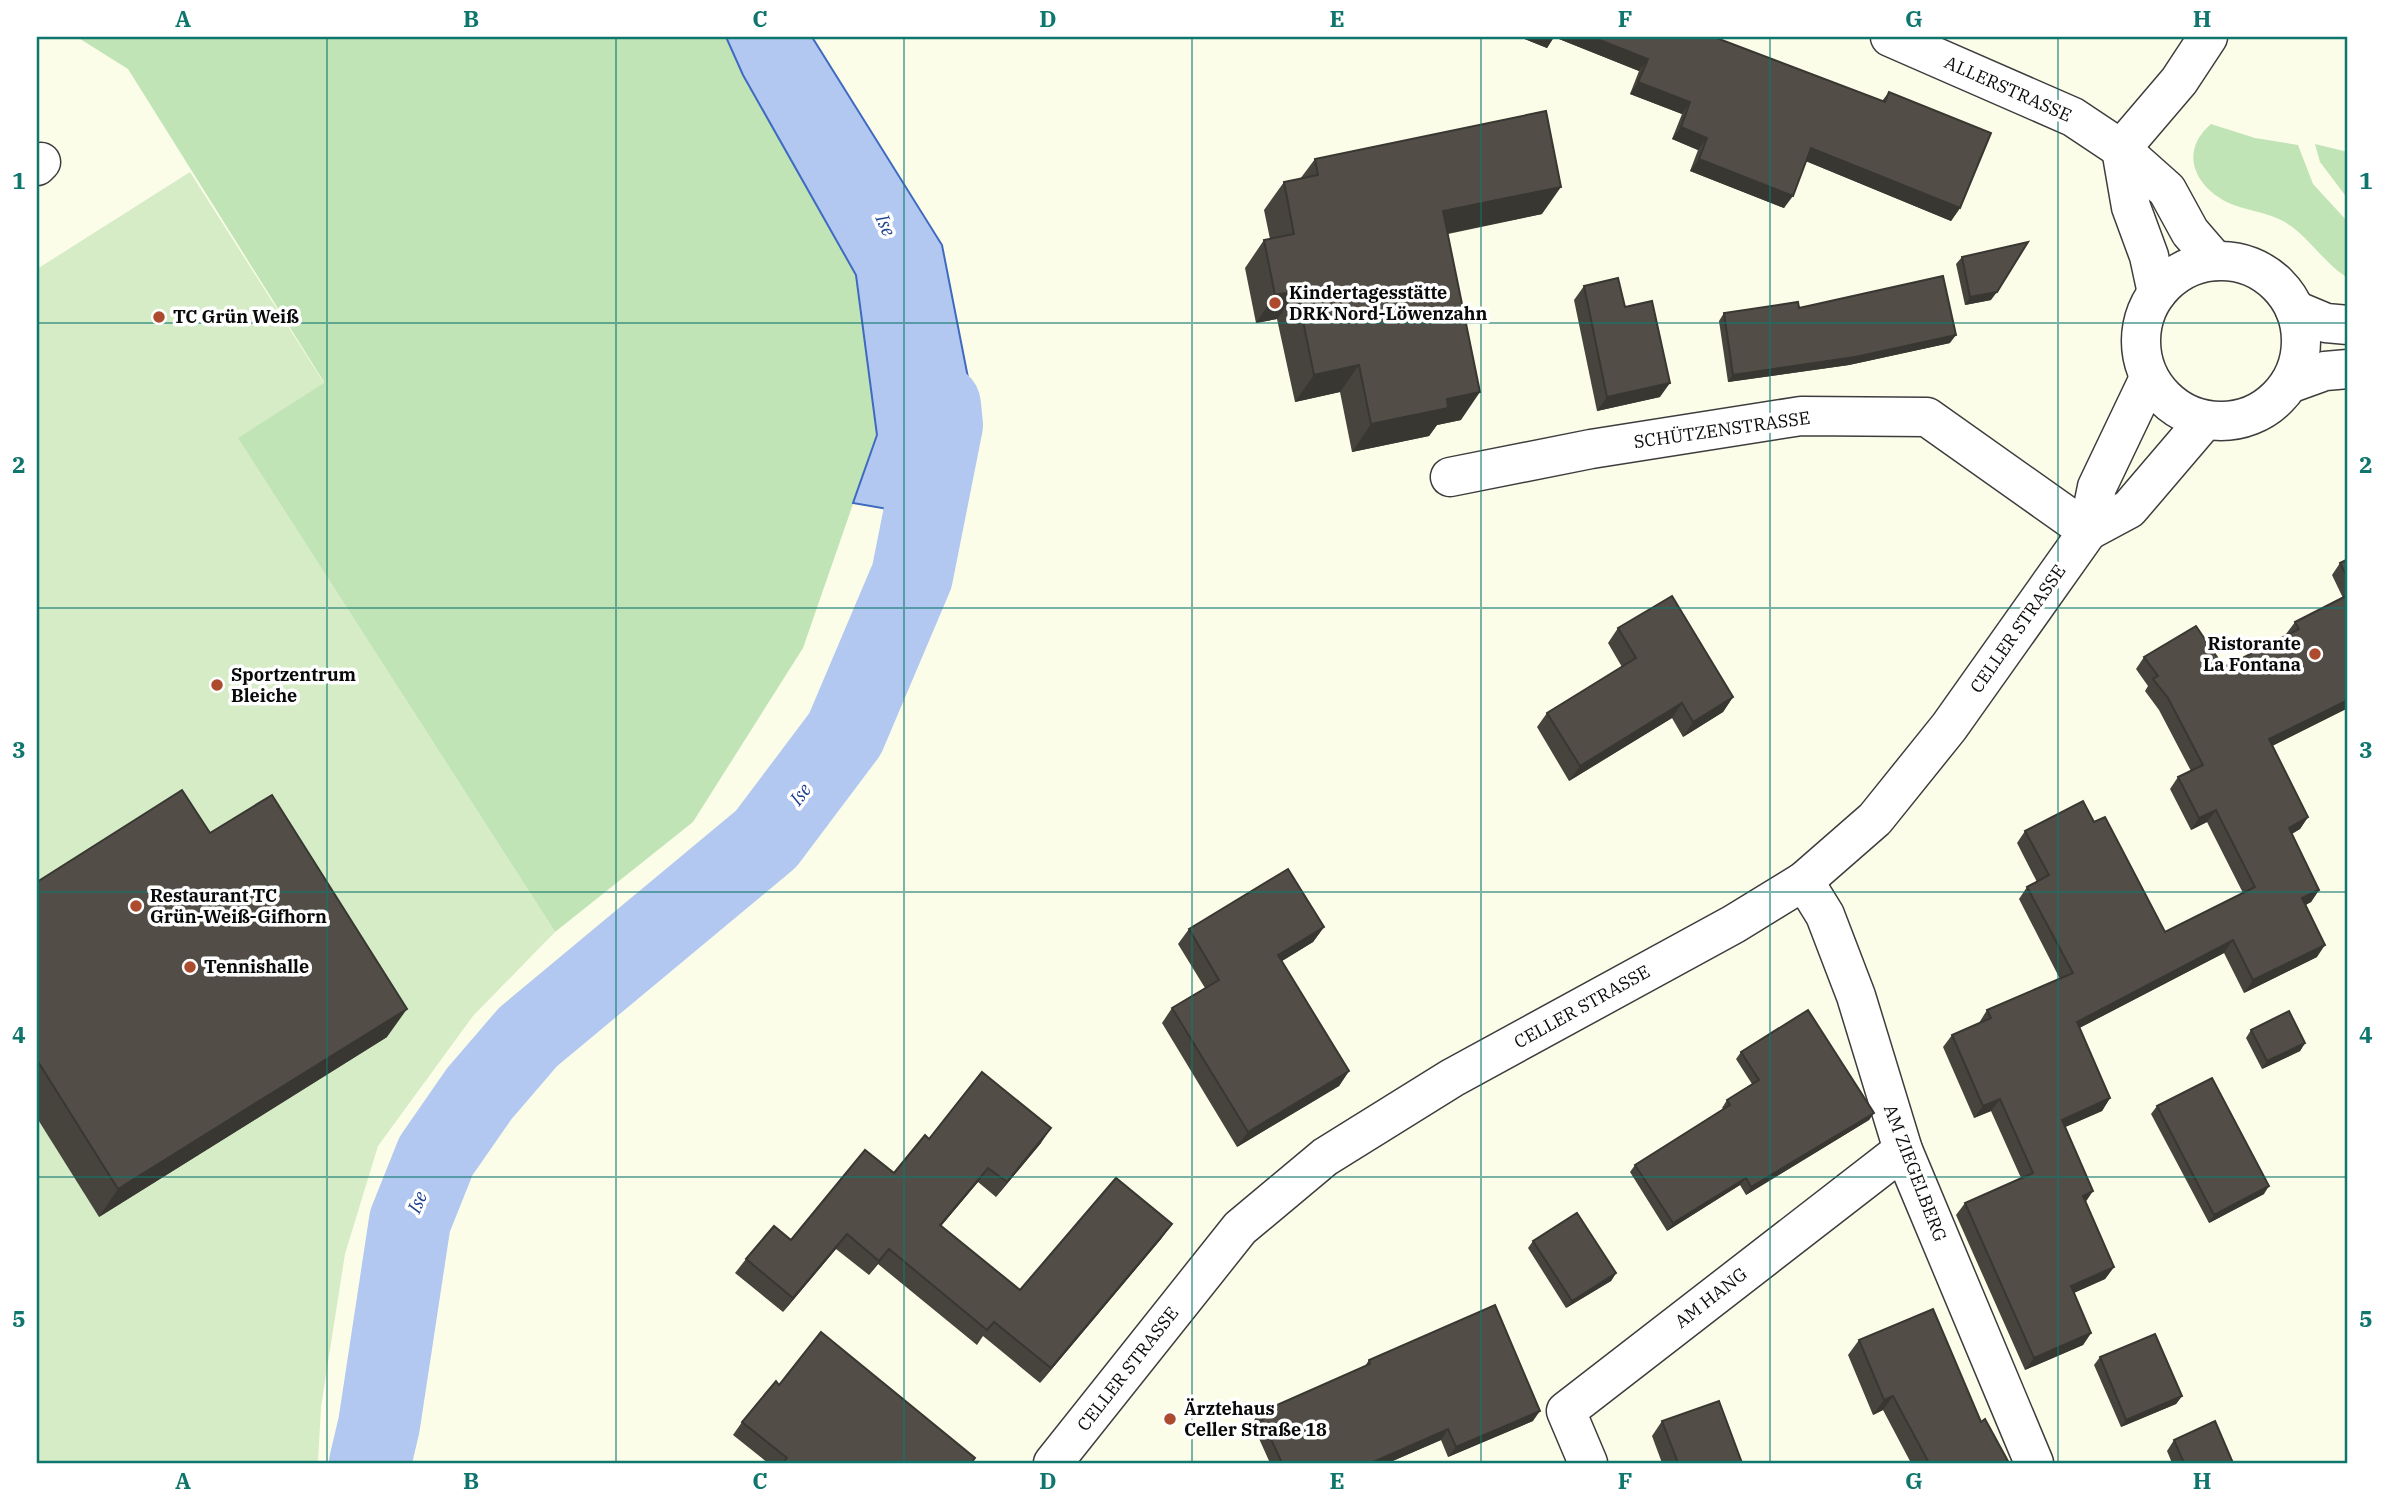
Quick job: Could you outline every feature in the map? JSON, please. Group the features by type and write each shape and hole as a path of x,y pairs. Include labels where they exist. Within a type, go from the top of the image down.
{"street":[{"name":"ALLERSTRASSE","path":"1890,37 2073,117 2120,149 2167,190 2190,232 2215,261"},
{"path":"2157,293 2149,256 2131,208 2120,149 2179,81 2208,37"},
{"path":"2215,261 2233,262 2268,276 2281,288 2295,310 2302,344 2298,364 2289,384 2275,400 2244,418 2205,419 2179,409 2165,398 2149,378 2143,361 2141,339 2144,318 2157,293 2174,276 2196,265 2215,261"},
{"path":"2295,310 2326,323 2348,325"},
{"path":"2289,384 2325,371 2348,369"},
{"name":"CELLER STRASSE","path":"1054,1463 1240,1228 1325,1157 1440,1085 1734,924 1804,881 1875,819 1949,727 2088,531 2097,487 2149,378"},
{"name":"SCHÜTZENSTRASSE","path":"1450,477 1591,449 1801,416 1927,417 2088,531"},
{"name":"CELLER STRASSE","path":"2088,531 2129,509 2205,419"},
{"name":"AM ZIEGELBERG","path":"1804,881 1833,935 1903,1150 2034,1463"},
{"name":"AM HANG","path":"1588,1463 1566,1411 1903,1150"}],"green space":[{"path":"77,37 726,37 743,75 856,275 877,435 803,648 693,822 555,932 237,437 324,382 128,69"},
{"path":"2211,124 2255,138 2298,145 2313,184 2348,222 2348,278 2283,221 2231,204 2208,189 2200,179 2193,157 2201,135"},
{"path":"2315,144 2348,152 2348,199 2320,162"},
{"name":"Sportzentrum Bleiche","path":"190,172 324,383 238,438 555,932 473,1016 378,1146 345,1254 321,1407 318,1463 37,1463 37,269"}],"water":[{"path":"726,37 812,37 942,245 972,398 940,518 853,503 877,435 856,275 743,75"}],"building":[{"path":"1592,37 1714,37 1885,102 1889,92 1991,133 1960,208 1811,148 1793,196 1699,159 1707,138 1681,127 1690,102 1638,82 1648,59"},
{"path":"1546,111 1561,187 1443,211 1480,392 1447,399 1448,408 1371,424 1359,365 1314,375 1297,291 1275,295 1264,240 1294,234 1284,182 1318,175 1315,159"},
{"path":"2028,242 1997,292 1970,297 1962,257"},
{"path":"1943,276 1956,335 1855,357 1733,375 1724,313 1798,302 1799,308"},
{"path":"1618,278 1625,307 1652,301 1670,383 1607,397 1584,286"},
{"path":"2348,559 2348,579 2340,563"},
{"path":"2348,595 2348,700 2269,739 2308,817 2289,828 2319,890 2302,898 2325,945 2253,980 2233,940 2077,1022 2110,1098 2062,1120 2093,1191 2083,1196 2114,1267 2071,1286 2091,1333 2034,1358 1965,1203 2033,1173 2000,1099 1983,1106 1952,1035 1991,1018 1987,1010 2073,973 2027,887 2049,875 2025,831 2083,801 2094,822 2105,817 2165,932 2255,887 2216,810 2199,818 2178,777 2203,765 2168,698 2153,679 2158,676 2144,657 2196,626 2223,666 2229,665 2299,629 2295,622"},
{"path":"1672,596 1733,697 1693,722 1682,703 1580,766 1547,713 1636,658 1618,628"},
{"name":"Tennishalle","path":"182,790 210,833 272,795 407,1009 118,1189 37,1060 37,882"},
{"path":"1288,869 1324,927 1278,955 1349,1071 1248,1132 1172,1008 1219,980 1189,929"},
{"path":"1808,1010 1874,1113 1751,1187 1746,1178 1673,1223 1635,1165 1730,1105 1727,1100 1759,1080 1741,1052"},
{"path":"2289,1011 2305,1043 2267,1061 2251,1030"},
{"path":"982,1072 1051,1128 1007,1182 988,1168 940,1225 1020,1290 1116,1178 1172,1224 1051,1368 994,1322 987,1330 889,1249 879,1261 847,1234 793,1298 746,1259 774,1226 791,1240 865,1150 894,1173 925,1135 929,1139"},
{"path":"2212,1078 2269,1186 2214,1215 2157,1106"},
{"path":"1577,1213 1616,1273 1572,1301 1533,1241"},
{"path":"1495,1305 1540,1411 1456,1447 1448,1429 1371,1463 1282,1463 1259,1413 1370,1364 1369,1360"},
{"path":"1933,1309 1981,1422 1985,1419 2009,1463 1929,1463 1893,1396 1884,1400 1859,1340"},
{"path":"821,1332 975,1458 971,1463 783,1463 787,1458 742,1422 776,1381 779,1385"},
{"path":"2155,1334 2182,1396 2126,1420 2100,1357"},
{"path":"1719,1401 1742,1463 1678,1463 1662,1421"},
{"path":"2215,1421 2233,1463 2184,1463 2174,1440"}],"waterway":[{"name":"Ise","path":"370,1463 379,1425 410,1221 436,1156 479,1094 528,1037 766,839 845,734 912,576 942,425 940,405"}],"place":[{"name":"Kindertagesstätte DRK Nord-Löwenzahn","path":"1275,303"},
{"name":"TC Grün Weiß","path":"159,317"},
{"name":"Ristorante La Fontana","path":"2315,654"},
{"name":"Sportzentrum Bleiche","path":"217,685"},
{"name":"Restaurant TC Grün-Weiß-Gifhorn","path":"136,906"},
{"name":"Tennishalle","path":"190,967"},
{"name":"Ärztehaus Celler Straße 18","path":"1170,1419"}]}
